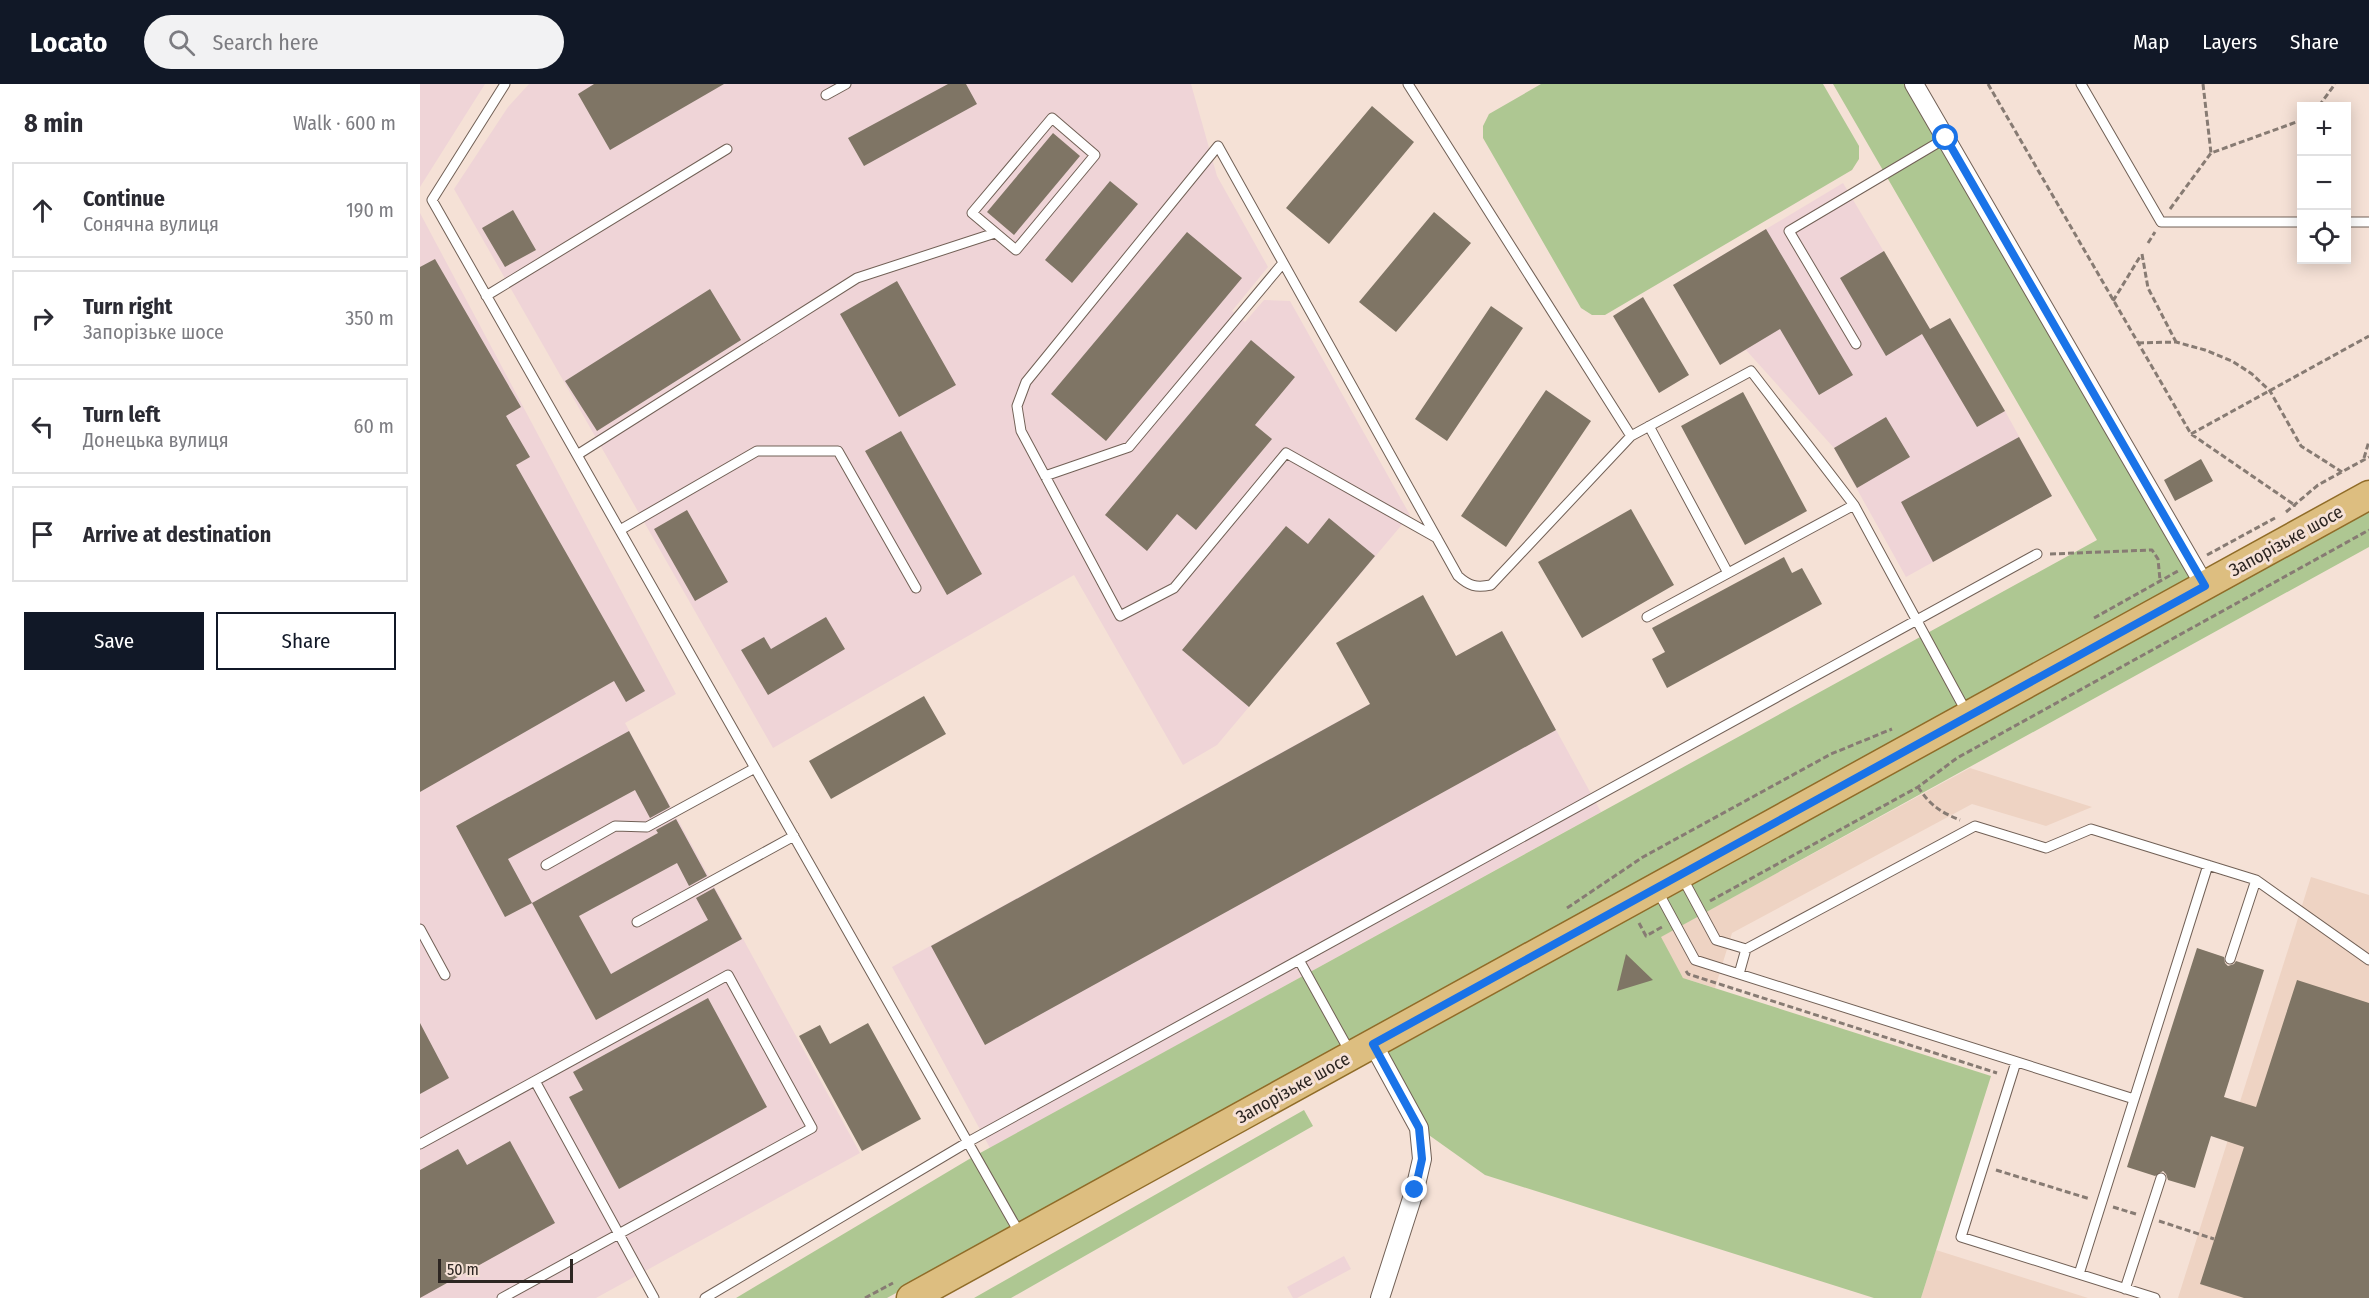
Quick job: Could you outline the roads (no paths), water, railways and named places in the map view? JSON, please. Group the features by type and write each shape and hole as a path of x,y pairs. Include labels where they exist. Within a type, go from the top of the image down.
{"main road":[{"name":"Запорізьке шосе","path":"911,1298 2369,495"}],"street":[{"path":"1914,84 2205,586"},
{"path":"1362,1050 1419,1128 1422,1159 1415,1190 1380,1298"}],"lane":[{"path":"505,84 432,200 1022,1237"},
{"path":"826,95 846,84"},
{"path":"1408,84 1631,436"},
{"path":"2080,84 2161,222 2297,222"},
{"path":"1052,118 1095,155 1016,250 995,233 972,213 1052,118"},
{"path":"1856,344 1789,231 1946,138"},
{"path":"1437,538 1286,453 1174,588 1120,616 1021,431 1017,406 1026,382 1218,146 1283,263 1437,538 1458,576 1467,584 1479,587 1491,585 1631,436 1751,371 1854,504 1969,716"},
{"path":"486,296 727,149"},
{"path":"2351,222 2369,222"},
{"path":"577,455 857,278 995,233"},
{"path":"1045,476 1129,447 1283,263"},
{"path":"1649,426 1728,573"},
{"path":"620,530 757,451 838,451 916,588"},
{"path":"1647,617 1854,504"},
{"path":"705,1298 968,1142 2037,554"},
{"path":"546,865 615,826 647,827 755,768"},
{"path":"1681,874 1716,940 1746,949 1975,826 2046,848 2091,829 2256,880 2369,960"},
{"path":"638,922 794,836"},
{"path":"2079,1274 2208,866"},
{"path":"2230,959 2256,880"},
{"path":"1656,888 1695,960 2134,1099"},
{"path":"420,929 445,975"},
{"path":"1739,974 1746,949"},
{"path":"1299,960 1362,1050"},
{"path":"420,1144 728,975 812,1128 502,1298"},
{"path":"2016,1062 1961,1236 2155,1298"},
{"path":"535,1081 654,1298"},
{"path":"2126,1289 2161,1178"}]}
